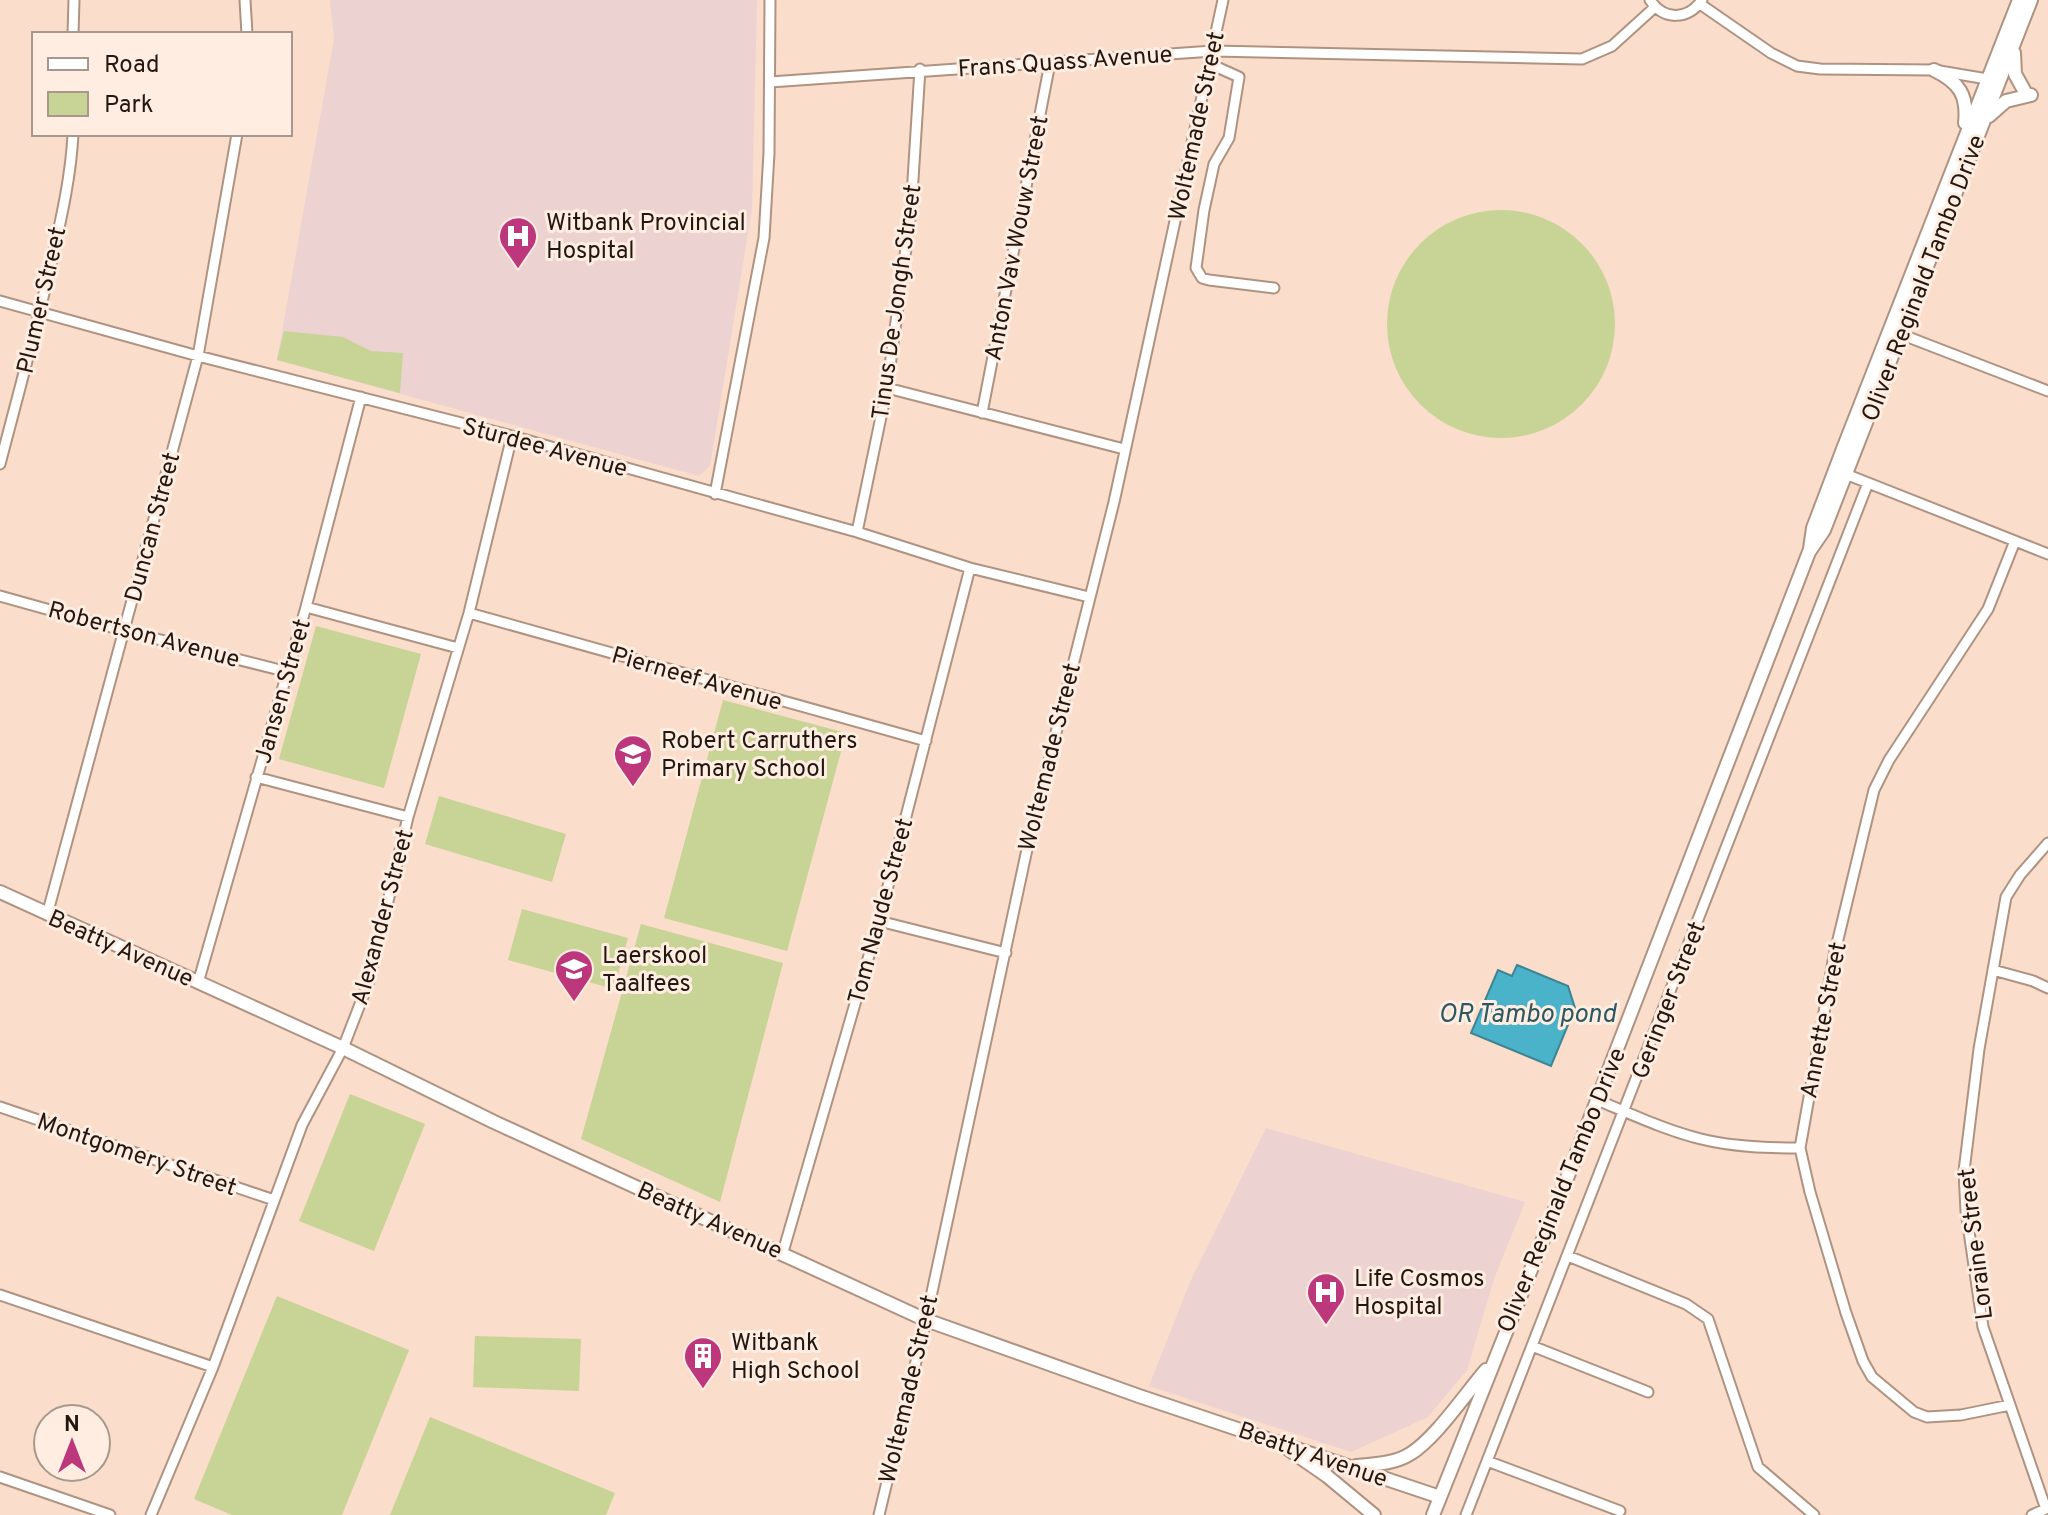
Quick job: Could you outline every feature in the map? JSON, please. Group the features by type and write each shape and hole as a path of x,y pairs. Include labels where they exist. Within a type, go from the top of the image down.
{"main road":[{"name":"Oliver Reginald Tambo Drive","path":"1894,332 1984,121 1993,80 2019,0"},
{"name":"Oliver Reginald Tambo Drive","path":"1433,1515 1809,552 1824,530 1840,472 1964,138 2014,41 2031,0"},
{"path":"1984,121 2006,101 2028,94 2015,74 2014,41"},
{"path":"1934,70 1953,81 1964,94 1964,138"},
{"name":"Beatty Avenue","path":"0,892 926,1320 1139,1396 1440,1497"},
{"path":"1353,1467 1389,1463 1409,1455 1424,1444 1493,1362"},
{"path":"1274,1440 1327,1476 1374,1515"}],"street":[{"path":"73,32 74,0"},
{"path":"245,0 247,32"},
{"path":"715,494 764,238 769,153 770,0"},
{"name":"Woltemade Street","path":"879,1515 926,1320 1029,840 1124,449 1223,0"},
{"path":"1652,4 1663,13 1684,15 1701,2 1771,53 1797,66 1934,70 1993,80"},
{"name":"Frans Quass Avenue","path":"770,82 920,69 1213,51 1573,60 1590,57 1612,46 1652,4"},
{"name":"Anton Vav Wouw Street","path":"982,413 1050,63"},
{"path":"1210,64 1239,77 1229,138 1214,164 1196,268 1202,278 1209,280 1274,288"},
{"name":"Tinus De Jongh Street","path":"857,532 887,388 911,211 920,69"},
{"name":"Plumer Street","path":"0,464 40,312 68,182 73,136"},
{"name":"Duncan Street","path":"47,915 198,356 237,136"},
{"name":"Sturdee Avenue","path":"0,301 198,356 512,436 857,532 970,568 1089,597"},
{"path":"1894,332 2048,391"},
{"path":"887,388 1124,449"},
{"name":"Jansen Street","path":"198,983 288,672 361,397"},
{"name":"Alexander Street","path":"151,1515 213,1367 302,1125 343,1048 369,981 408,817 469,613 512,436"},
{"path":"1840,472 2048,554"},
{"name":"Geringer Street","path":"1466,1515 1868,483"},
{"name":"Annette Street","path":"2010,1405 1961,1415 1927,1417 1914,1412 1872,1377 1846,1313 1800,1148 1834,956 1874,790 1889,760 1988,609 2015,541"},
{"name":"Tom Naude Street","path":"783,1252 879,921 970,568"},
{"name":"Robertson Avenue","path":"0,596 288,672"},
{"path":"306,607 458,648"},
{"name":"Pierneef Avenue","path":"469,613 926,741"},
{"path":"256,777 408,817"},
{"name":"Loraine Street","path":"2047,1509 1983,1327 1964,1191 1967,1129 2006,897 2020,875 2048,843"},
{"path":"879,921 1006,953"},
{"path":"1993,970 2048,988"},
{"path":"1597,1100 1703,1140 1800,1148"},
{"name":"Montgomery Street","path":"0,1107 274,1200"},
{"path":"1568,1256 1686,1304 1708,1319 1758,1467 1814,1515"},
{"path":"0,1295 213,1367"},
{"path":"1532,1346 1648,1392"},
{"path":"1487,1461 1620,1511"},
{"path":"0,1477 110,1515"},
{"path":"2032,1515 2047,1509"}],"shaded area":[{"name":"Witbank Provincial Hospital","path":"330,0 757,0 752,209 710,466 699,476 277,360 334,39"},
{"name":"Life Cosmos Hospital","path":"1266,1128 1525,1202 1494,1279 1467,1370 1428,1417 1351,1452 1149,1386 1190,1282"}],"green space":[{"path":"1501,210 1523,212 1545,219 1582,243 1606,280 1613,302 1613,346 1606,368 1582,405 1545,429 1523,436 1501,438 1479,436 1457,429 1420,405 1396,368 1389,346 1387,324 1389,302 1396,280 1420,243 1457,219 1479,212"},
{"path":"284,331 343,337 371,351 403,353 400,393 277,360"},
{"path":"316,626 421,654 384,788 279,759"},
{"path":"723,700 846,733 787,951 664,918"},
{"path":"439,796 566,834 552,882 425,844"},
{"path":"522,909 628,938 614,989 508,960"},
{"path":"641,924 783,963 720,1202 581,1139"},
{"path":"350,1094 425,1124 374,1251 299,1221"},
{"path":"277,1296 409,1350 342,1515 232,1515 194,1499"},
{"path":"475,1336 581,1339 579,1391 473,1387"},
{"path":"430,1417 615,1493 606,1515 390,1515"}],"water":[{"name":"OR Tambo pond","path":"1517,965 1568,986 1575,1008 1551,1066 1471,1033 1498,970 1512,976"}],"place":[{"name":"Witbank Provincial Hospital","path":"518,270"},
{"name":"Robert Carruthers Primary School","path":"633,788"},
{"name":"Laerskool Taalfees","path":"574,1003"},
{"name":"Life Cosmos Hospital","path":"1326,1326"},
{"name":"Witbank High School","path":"703,1390"}]}
